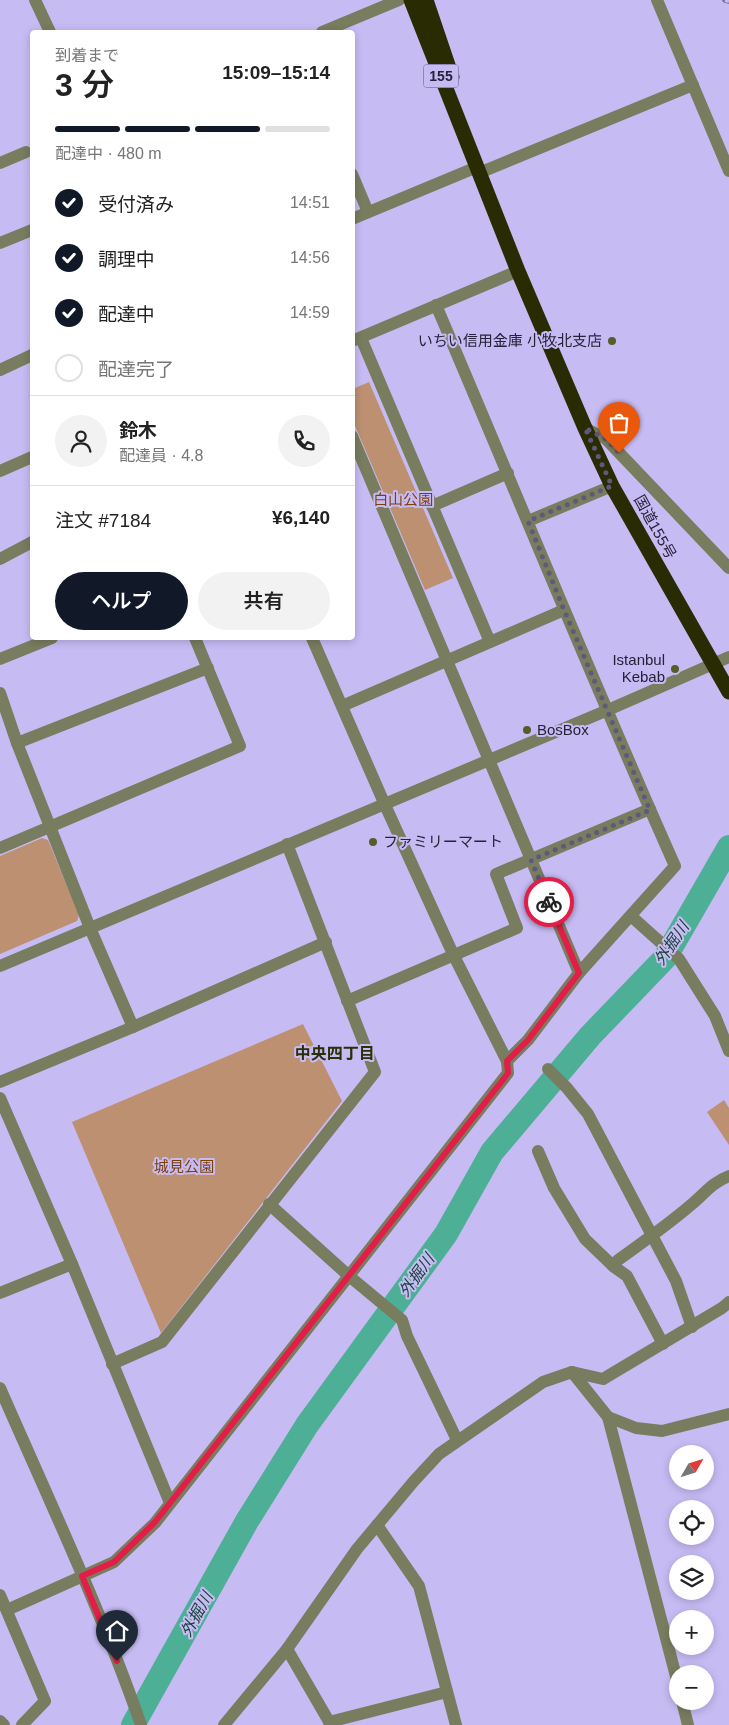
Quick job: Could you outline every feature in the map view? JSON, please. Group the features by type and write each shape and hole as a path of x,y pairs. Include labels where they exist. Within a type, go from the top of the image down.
{"highway":[{"name":"国道155号","path":"411,0 518,271 585,428 612,486 729,692"},
{"name":"国道155号","path":"426,0 466,123 471,152"}],"street":[{"path":"35,0 49,30"},
{"path":"327,30 399,0"},
{"path":"657,0 729,171"},
{"path":"355,218 693,85"},
{"path":"0,163 26,152"},
{"path":"355,181 368,212"},
{"path":"0,243 30,231"},
{"path":"490,642 432,506 357,340 518,271"},
{"path":"436,305 564,610 676,866 579,973 528,1040 507,1061"},
{"path":"0,370 30,356"},
{"path":"585,428 606,439 729,568"},
{"path":"355,443 579,973"},
{"path":"0,471 30,458"},
{"path":"432,506 508,473"},
{"path":"528,521 612,486"},
{"path":"0,559 30,543"},
{"path":"342,706 564,610"},
{"path":"0,659 47,640"},
{"path":"0,848 240,746 196,640"},
{"path":"7,1610 114,1562 155,1522 508,1073 507,1061 453,954 313,640"},
{"path":"0,966 287,844 385,805 729,657"},
{"path":"17,743 208,668"},
{"path":"0,693 17,743 51,825 90,928 133,1027"},
{"path":"347,1001 517,928 496,874 650,810"},
{"path":"112,1364 162,1342 375,1072 287,844"},
{"path":"631,916 679,959 715,1016 729,1052"},
{"path":"0,1082 133,1027 326,942"},
{"path":"548,1069 568,1088 588,1114 653,1234 676,1281 692,1326"},
{"path":"0,1098 72,1264 170,1503"},
{"path":"538,1151 554,1188 585,1239 613,1266 628,1276 662,1344"},
{"path":"613,1266 618,1260 693,1203 707,1188 729,1176"},
{"path":"269,1204 349,1276 402,1320 407,1336 457,1440"},
{"path":"0,1293 72,1264"},
{"path":"224,1725 287,1649 357,1549 414,1480 439,1454 543,1382 572,1372 603,1379 729,1302"},
{"path":"572,1372 608,1417 673,1665"},
{"path":"0,1388 82,1576 131,1695 141,1725"},
{"path":"608,1417 636,1428 662,1431 729,1414"},
{"path":"377,1525 419,1586 456,1725"},
{"path":"0,1595 44,1701 22,1725"},
{"path":"287,1649 330,1723 447,1692"},
{"path":"684,1710 688,1725"},
{"path":"0,1721 4,1725"}],"green space":[{"name":"白山公園","path":"369,382 453,578 425,590 355,426 355,388"},
{"path":"42,838 48,840 79,915 77,921 0,954 0,856"},
{"name":"城見公園","path":"303,1024 342,1101 161,1333 72,1122"},
{"path":"724,1100 729,1108 729,1145 707,1112"}],"waterway":[{"name":"外掘川","path":"133,1725 247,1521 307,1425 446,1234 492,1152 590,1036 665,958 729,847"}],"railway":[{"path":"725,0 729,1"}],"way so far":[{"path":"549,902 531,860 650,810 528,521 612,486 585,428 606,439 619,453"}],"place":[{"name":"いちい信用金庫 小牧北支店","path":"612,341"},
{"name":"Istanbul Kebab","path":"675,669"},
{"name":"BosBox","path":"527,730"},
{"name":"ファミリーマート","path":"373,842"}],"district":[{"name":"中央四丁目","path":"335,1053"}],"route":[{"path":"117,1661 82,1576 114,1562 155,1522 502,1081 508,1073 507,1061 528,1040 579,973 549,902"}]}
